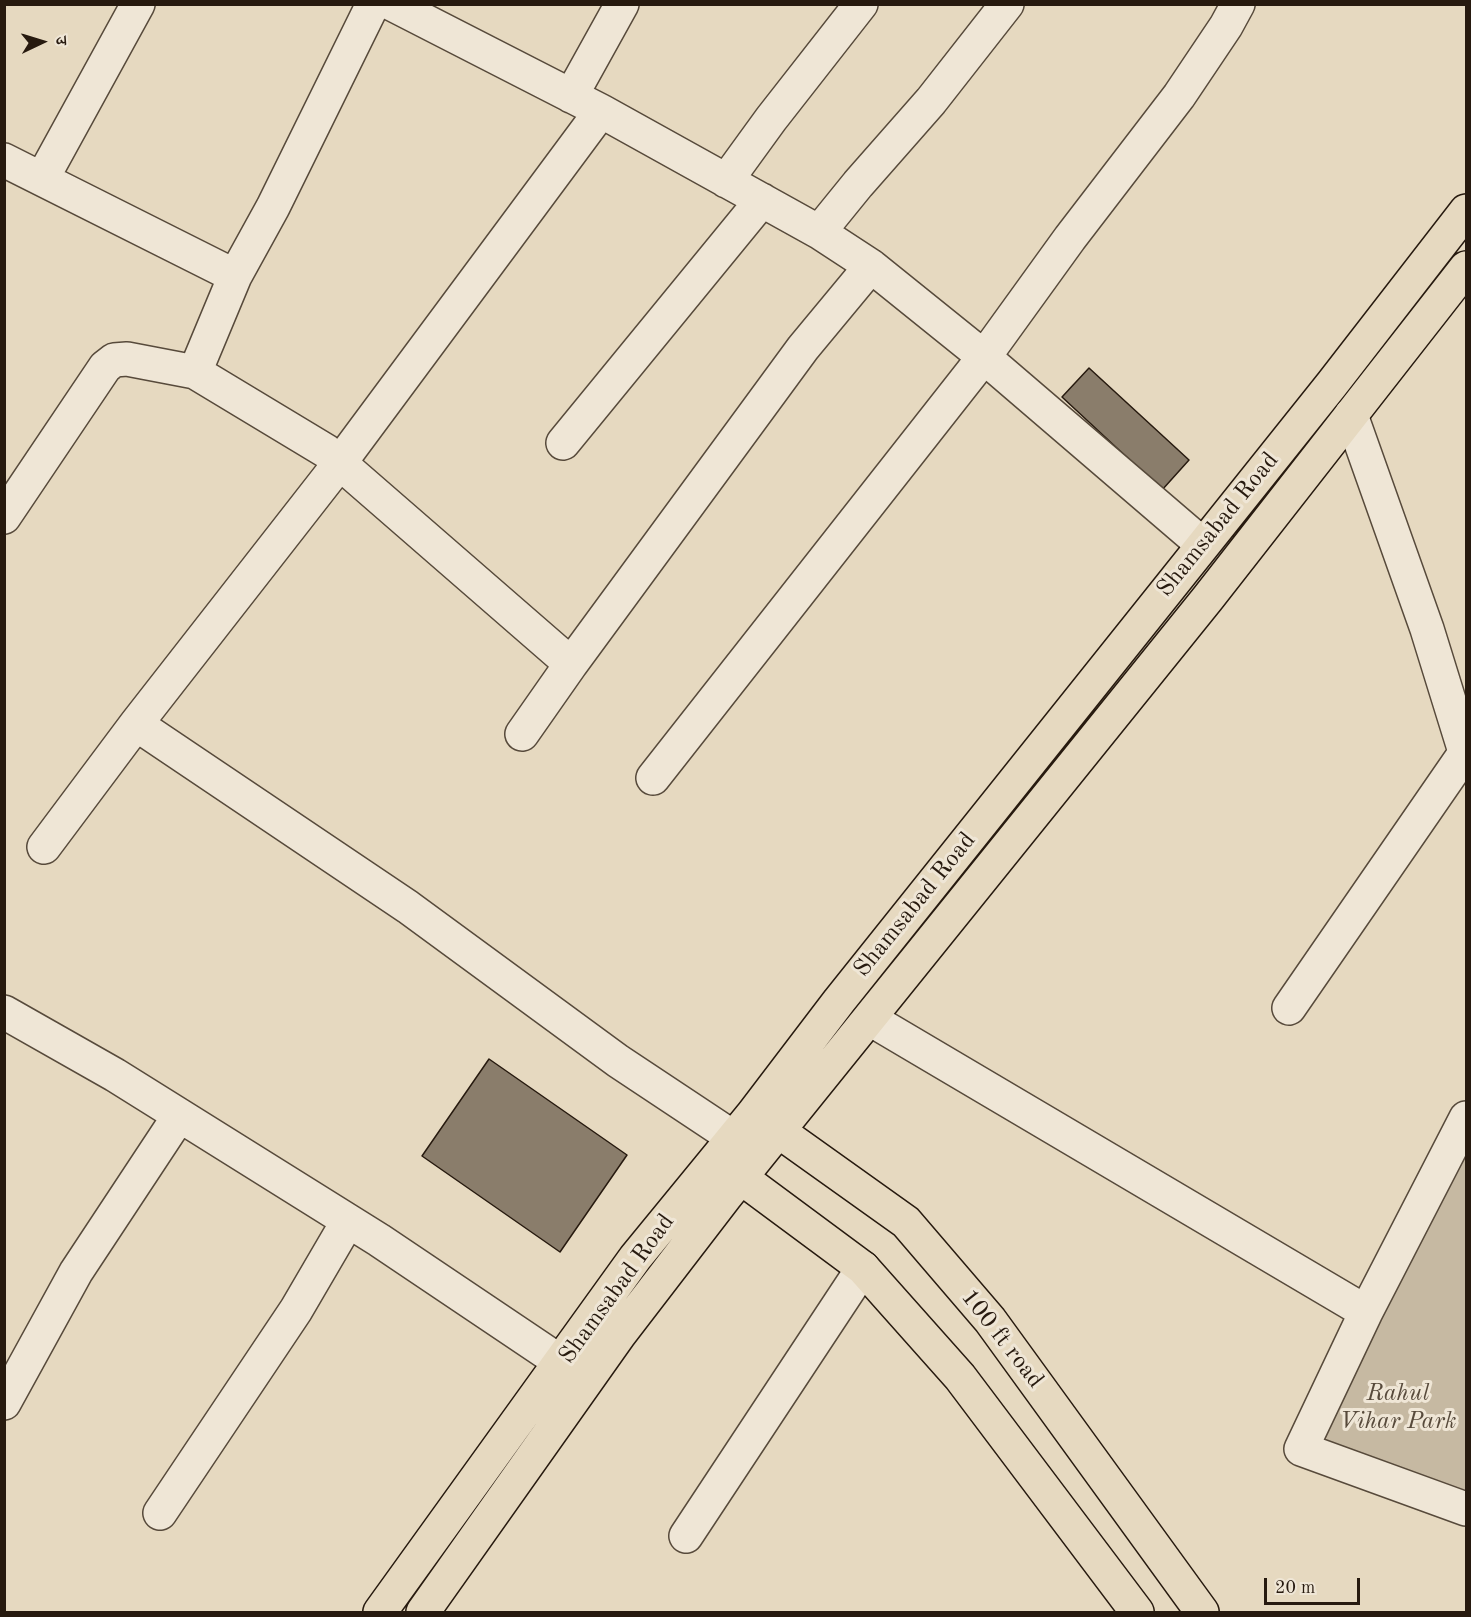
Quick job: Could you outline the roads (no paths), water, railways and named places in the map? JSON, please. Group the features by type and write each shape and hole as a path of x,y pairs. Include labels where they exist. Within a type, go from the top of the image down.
{"main road":[{"name":"Shamsabad Road","path":"423,1612 619,1335 839,1001 1332,384 1467,211"},
{"name":"Shamsabad Road","path":"380,1612 635,1258 870,1019 1208,598 1467,268"},
{"path":"745,1144 863,1268 960,1377 1137,1612"},
{"name":"100 ft road","path":"745,1144 906,1222 990,1320 1202,1612"}],"street":[{"path":"42,179 138,4"},
{"path":"195,372 235,276 273,207 373,4"},
{"path":"392,4 601,111 819,232 871,266 984,357 1202,544"},
{"path":"571,96 622,4"},
{"path":"726,181 771,119 861,4"},
{"path":"819,232 858,183 931,101 1007,4"},
{"path":"653,778 984,357 1070,238 1179,96 1238,4"},
{"path":"44,847 136,724 339,464 601,111"},
{"path":"4,160 235,276"},
{"path":"563,443 762,200"},
{"path":"522,734 803,348 871,266"},
{"path":"4,517 105,367 114,360 127,359 195,372 311,441 571,664"},
{"path":"1289,1008 1466,754 1427,629 1351,416"},
{"path":"136,724 408,907 618,1061 745,1144"},
{"path":"4,1012 115,1075 348,1221 561,1363"},
{"path":"870,1019 1366,1312"},
{"path":"4,1403 76,1272 179,1116"},
{"path":"1467,1118 1366,1312 1302,1449 1467,1509"},
{"path":"160,1513 296,1310 348,1221"},
{"path":"686,1536 863,1268"}],"park label":[{"name":"Rahul Vihar Park","path":"1398,1408"}]}
